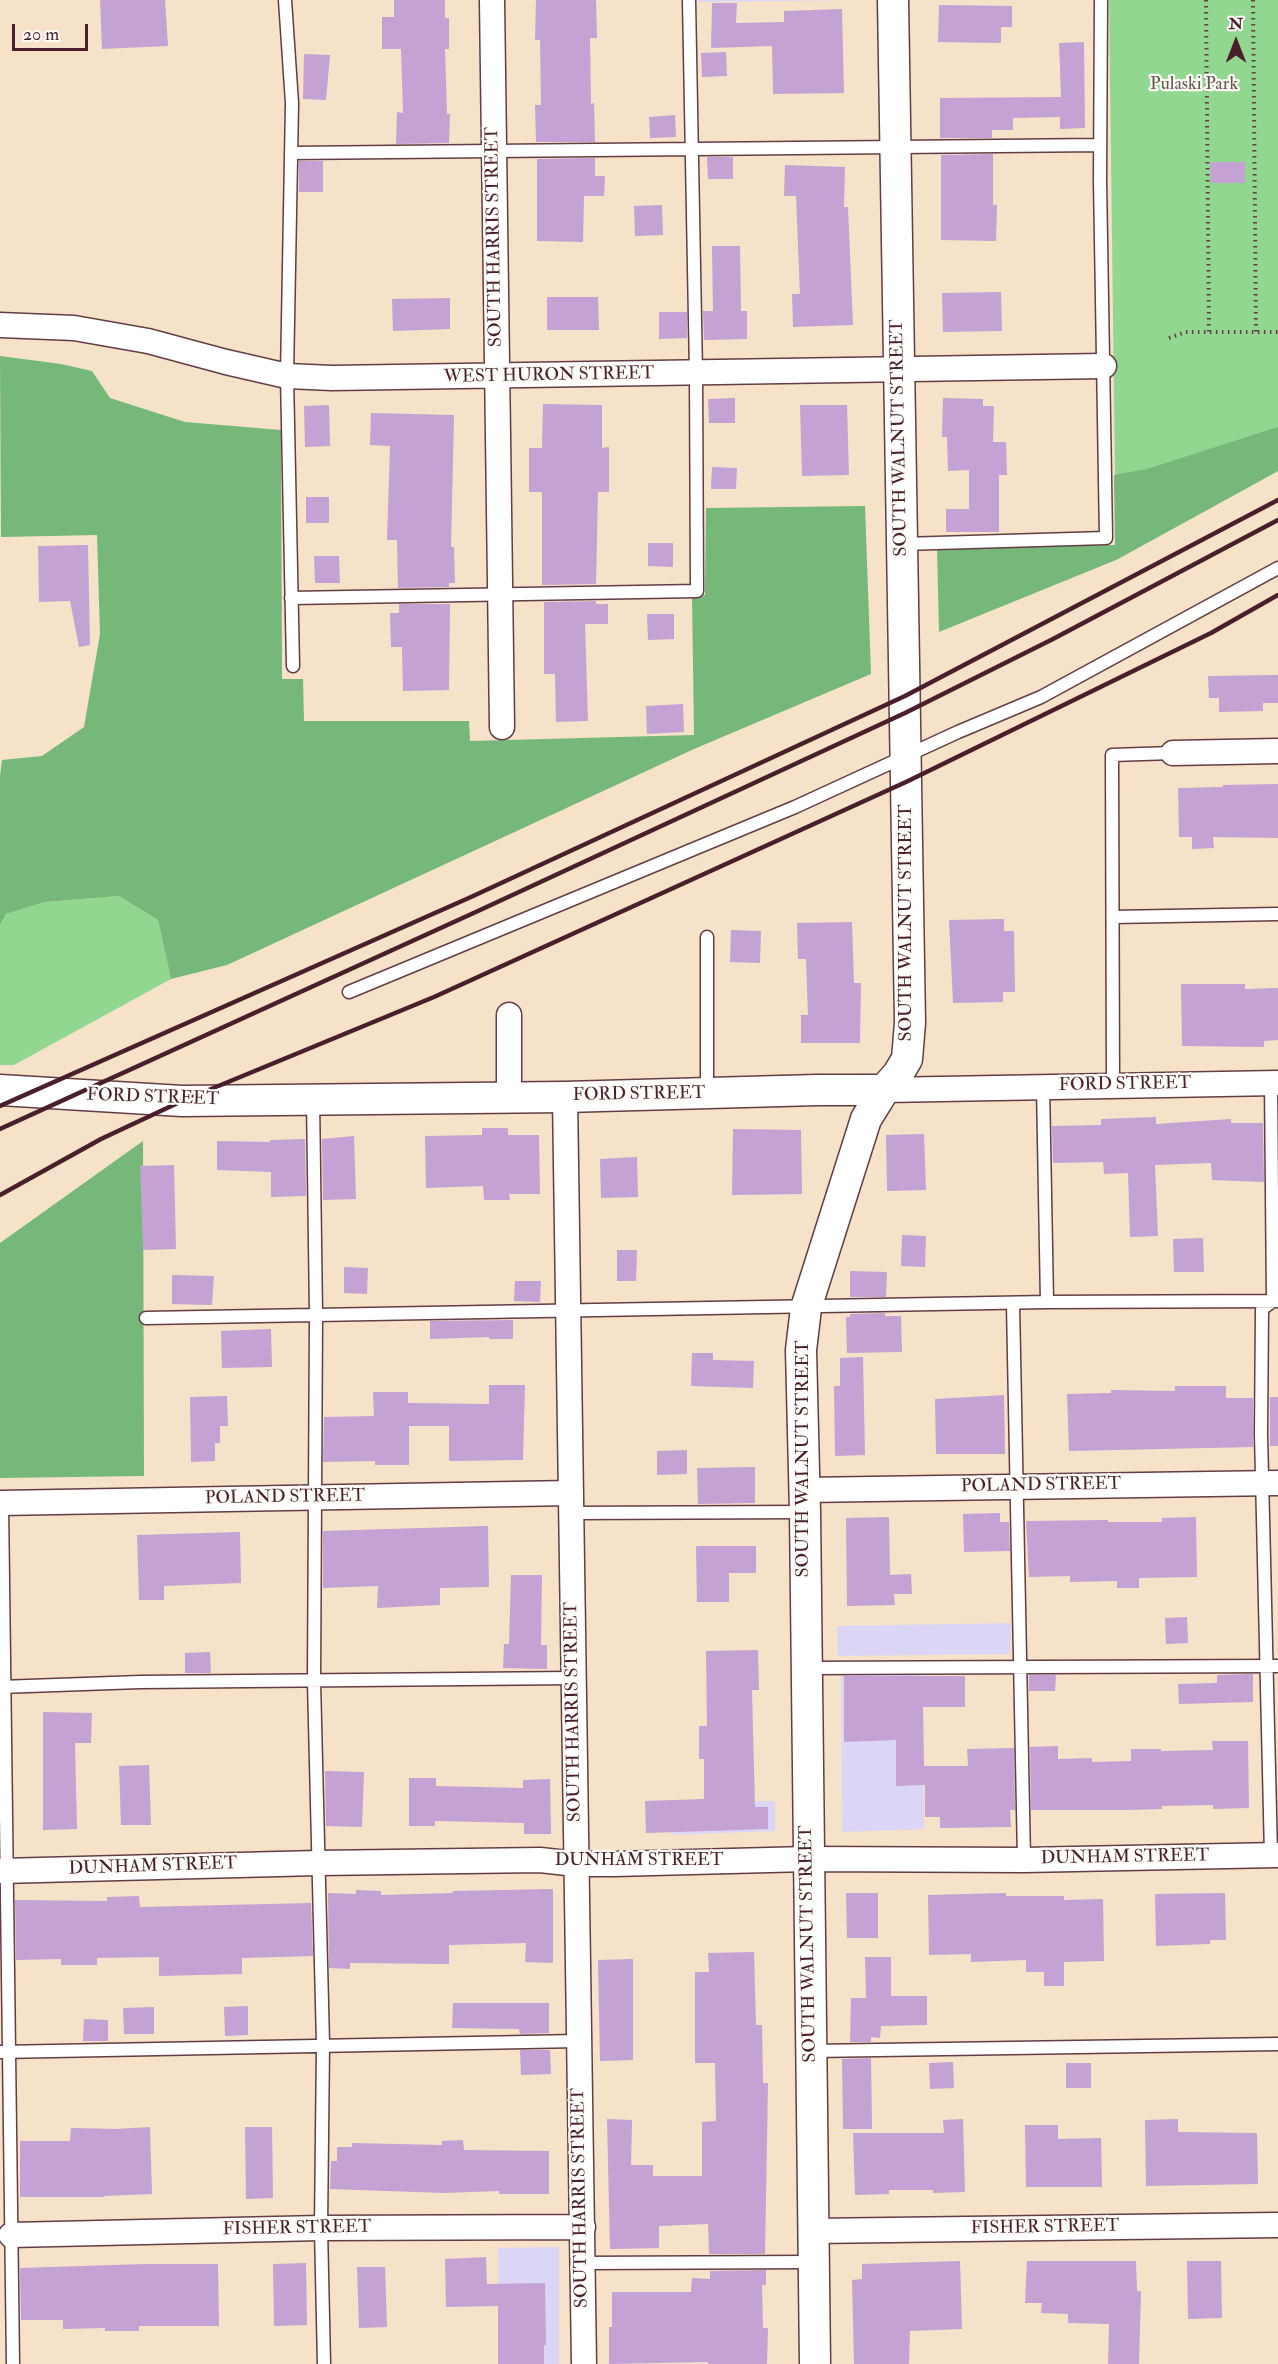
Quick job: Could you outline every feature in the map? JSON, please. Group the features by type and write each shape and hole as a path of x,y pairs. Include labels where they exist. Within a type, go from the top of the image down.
{"street":[{"name":"SOUTH HARRIS STREET","path":"492,0 502,727"},
{"name":"SOUTH WALNUT STREET","path":"815,2364 805,1501 801,1350 806,1308 866,1119 907,1059 910,1023 893,0"},
{"name":"WEST HURON STREET","path":"0,324 74,328 148,341 287,376 332,378 1104,366"},
{"path":"1173,753 1278,751"},
{"path":"509,1015 509,1098"},
{"name":"FORD STREET","path":"0,1090 182,1101 509,1098 817,1090 1275,1083"},
{"name":"SOUTH HARRIS STREET","path":"565,1097 584,2364"},
{"name":"POLAND STREET","path":"805,1501 1015,1487 1270,1484"},
{"name":"POLAND STREET","path":"1,1503 314,1497 571,1503"},
{"name":"DUNHAM STREET","path":"3,1871 540,1860 576,1864 808,1859 1024,1860 1274,1855"},
{"name":"FISHER STREET","path":"813,2231 1278,2225"},
{"name":"FISHER STREET","path":"11,2235 321,2228 583,2227"}],"lane":[{"path":"285,0 292,103 287,376 293,666"},
{"path":"291,598 697,591 696,373 689,0"},
{"path":"902,544 1106,538 1100,145 1101,0"},
{"path":"291,153 1100,145"},
{"path":"349,992 795,807 905,755 1041,697 1278,568"},
{"path":"1113,1086 1112,754 1173,753"},
{"path":"1113,917 1278,914"},
{"path":"707,937 707,1094"},
{"path":"1275,1083 1275,1301"},
{"path":"1043,1086 1047,1302"},
{"path":"313,1098 316,1314 314,1682 323,2044 321,2228 324,2364"},
{"path":"146,1318 1047,1302 1275,1301"},
{"path":"1274,1855 1270,1484 1261,1434 1262,1309 1275,1301"},
{"path":"1013,1304 1024,1860"},
{"path":"571,1503 805,1501"},
{"path":"1,1503 4,2052 13,2364"},
{"path":"806,1668 1273,1666"},
{"path":"2,1687 140,1682 573,1678"},
{"path":"4,2052 323,2044 578,2041"},
{"path":"811,2051 1278,2044"},
{"path":"583,2263 813,2262"}],"path":[{"path":"1206,0 1209,332"},
{"path":"1253,0 1256,332"},
{"path":"1169,338 1185,332 1278,332"}],"shaded area":[{"path":"698,0 858,0 699,2"},
{"path":"1011,1623 1010,1654 838,1656 837,1626"},
{"path":"841,1675 923,1675 924,1829 842,1832"},
{"path":"775,1801 775,1831 673,1835 672,1803"},
{"path":"559,2247 559,2364 500,2364 498,2248"}],"green space":[{"name":"Pulaski Park","path":"1109,0 1278,0 1278,471 1116,560"},
{"path":"0,356 61,364 92,371 110,398 185,422 281,430 282,679 303,679 304,721 469,721 470,741 694,735 692,596 705,595 706,508 865,506 871,674 694,749 227,965 171,979 158,920 119,896 45,902 6,914 0,925 0,776 2,760 42,756 84,727 100,634 97,535 1,537"},
{"path":"1278,427 1278,471 1116,560 939,632 937,548 1115,545 1114,475 1147,469"},
{"path":"119,896 158,920 171,979 14,1065 0,1065 0,925 6,914 45,902"},
{"path":"143,1141 144,1476 0,1478 0,1243"}],"building":[{"path":"100,0 165,0 168,46 102,49"},
{"path":"394,0 445,0 445,18 449,18 449,49 445,49 447,114 450,114 449,143 396,144 397,112 403,113 401,49 382,49 382,17 394,17"},
{"path":"536,0 596,0 597,38 590,38 591,104 594,103 595,142 536,142 535,105 541,105 540,40 535,40"},
{"path":"712,3 737,3 736,23 784,22 784,11 842,9 844,93 773,94 772,46 711,48"},
{"path":"939,5 1012,6 1012,27 1001,27 1001,43 938,42"},
{"path":"1084,42 1085,128 1060,129 1060,117 1013,118 1013,130 992,130 992,138 940,138 940,98 1061,97 1059,43"},
{"path":"726,52 727,76 702,77 701,53"},
{"path":"304,54 330,55 326,100 303,99"},
{"path":"675,115 676,137 650,138 649,117"},
{"path":"993,154 993,205 997,205 996,241 941,240 941,155"},
{"path":"707,157 733,157 733,179 708,179"},
{"path":"595,158 595,176 605,176 604,196 584,196 583,242 537,241 537,159"},
{"path":"299,161 323,161 323,192 299,192"},
{"path":"1210,162 1245,162 1245,183 1211,183"},
{"path":"785,165 845,167 844,207 848,207 853,325 793,327 792,294 800,294 796,196 784,196"},
{"path":"662,205 663,235 635,236 634,206"},
{"path":"712,246 740,246 741,311 747,311 747,339 704,340 703,311 713,311"},
{"path":"1001,292 1002,331 943,332 942,293"},
{"path":"547,297 598,297 599,330 547,330"},
{"path":"450,298 450,329 393,331 392,299"},
{"path":"659,312 687,312 687,338 659,339"},
{"path":"735,398 735,423 709,423 708,399"},
{"path":"943,398 983,399 983,406 994,406 993,442 1006,442 1007,475 999,475 999,532 946,532 946,509 969,509 969,470 948,471 947,437 942,437"},
{"path":"543,404 602,405 602,448 609,447 609,492 598,492 596,584 542,585 542,492 529,492 529,448 542,448"},
{"path":"329,405 330,446 305,447 304,406"},
{"path":"800,405 847,405 849,475 802,476"},
{"path":"371,413 454,415 451,547 454,547 455,583 449,583 449,587 398,588 397,540 387,540 390,446 370,445"},
{"path":"712,467 737,468 736,489 711,489"},
{"path":"306,497 329,497 329,523 306,523"},
{"path":"648,543 673,543 673,567 648,566"},
{"path":"88,545 90,645 79,647 70,601 39,602 38,546"},
{"path":"314,556 339,556 340,583 315,583"},
{"path":"596,601 596,604 608,604 608,624 585,624 588,721 556,722 555,674 544,674 544,602"},
{"path":"399,604 450,604 449,690 403,691 402,647 391,647 390,613 399,613"},
{"path":"647,614 674,614 674,639 648,640"},
{"path":"1278,675 1278,703 1263,703 1263,711 1219,712 1219,698 1209,698 1208,676"},
{"path":"683,704 684,732 647,734 646,706"},
{"path":"1278,784 1278,838 1213,837 1214,848 1192,849 1192,837 1179,837 1178,788"},
{"path":"1004,919 1004,931 1014,931 1015,992 1003,992 1003,1002 953,1003 949,920"},
{"path":"852,922 854,983 861,983 860,1043 801,1043 801,1015 808,1015 806,959 798,959 797,923"},
{"path":"731,930 761,931 760,963 730,962"},
{"path":"1181,984 1245,984 1245,989 1278,988 1278,1040 1264,1041 1264,1047 1182,1046"},
{"path":"1156,1117 1156,1124 1231,1119 1231,1123 1263,1123 1264,1182 1212,1180 1211,1163 1155,1165 1158,1236 1130,1237 1128,1173 1104,1174 1103,1162 1053,1163 1052,1126 1101,1125 1101,1119"},
{"path":"482,1128 508,1128 508,1135 539,1135 540,1194 509,1194 510,1200 484,1200 483,1186 426,1188 425,1136 482,1135"},
{"path":"733,1129 801,1130 802,1194 732,1195"},
{"path":"924,1134 926,1190 887,1191 886,1135"},
{"path":"354,1136 356,1199 323,1200 322,1139"},
{"path":"305,1139 306,1196 271,1197 271,1172 217,1170 217,1141 270,1142 270,1140"},
{"path":"637,1157 638,1197 601,1198 600,1159"},
{"path":"174,1165 176,1249 143,1250 140,1166"},
{"path":"902,1235 926,1236 925,1267 901,1266"},
{"path":"1203,1238 1204,1272 1174,1272 1173,1239"},
{"path":"617,1250 637,1250 636,1281 617,1281"},
{"path":"344,1267 368,1268 367,1294 344,1293"},
{"path":"850,1271 887,1272 886,1297 850,1297"},
{"path":"172,1275 214,1276 212,1305 172,1304"},
{"path":"515,1281 541,1281 540,1302 514,1301"},
{"path":"885,1313 885,1316 901,1316 902,1352 847,1353 846,1317 850,1317 850,1314"},
{"path":"513,1320 513,1339 489,1339 489,1337 430,1339 430,1321"},
{"path":"271,1329 272,1367 222,1368 221,1331"},
{"path":"692,1353 713,1353 713,1360 754,1361 753,1388 691,1386"},
{"path":"863,1357 865,1455 835,1456 834,1386 840,1386 840,1358"},
{"path":"489,1385 525,1385 523,1460 449,1461 449,1426 409,1426 409,1465 375,1465 375,1461 323,1462 324,1417 374,1416 373,1392 408,1392 408,1403 489,1404"},
{"path":"1175,1386 1226,1386 1226,1398 1253,1398 1253,1447 1069,1451 1067,1394 1111,1393 1111,1390 1175,1391"},
{"path":"1004,1395 1005,1454 936,1454 935,1399"},
{"path":"227,1396 228,1426 220,1426 220,1443 215,1443 215,1461 191,1462 190,1397"},
{"path":"1270,1397 1278,1397 1278,1446 1270,1446"},
{"path":"687,1450 687,1474 657,1475 657,1451"},
{"path":"755,1467 755,1503 698,1504 697,1468"},
{"path":"1000,1513 1000,1522 1009,1522 1010,1551 964,1552 963,1514"},
{"path":"889,1517 890,1575 911,1574 912,1594 894,1594 895,1605 847,1606 846,1518"},
{"path":"1196,1517 1197,1577 1139,1578 1139,1588 1117,1588 1117,1581 1070,1582 1070,1576 1029,1577 1026,1521 1162,1522 1162,1518"},
{"path":"488,1526 489,1587 440,1588 440,1605 377,1608 378,1586 323,1588 323,1531"},
{"path":"240,1532 241,1583 164,1586 164,1600 139,1600 137,1535"},
{"path":"696,1546 756,1546 756,1573 729,1573 729,1602 697,1602"},
{"path":"511,1575 542,1575 541,1645 547,1645 547,1669 503,1668 504,1644 509,1644"},
{"path":"1187,1617 1188,1643 1166,1644 1165,1618"},
{"path":"758,1650 759,1690 752,1690 755,1807 768,1807 768,1829 646,1833 645,1801 704,1799 704,1759 699,1759 699,1726 707,1726 706,1651"},
{"path":"210,1652 211,1673 185,1673 185,1653"},
{"path":"1253,1674 1253,1702 1179,1704 1178,1684 1217,1683 1217,1675"},
{"path":"1029,1675 1056,1675 1055,1691 1029,1691"},
{"path":"844,1676 965,1676 965,1707 923,1707 924,1766 968,1766 967,1749 1014,1748 1015,1810 1010,1810 1011,1827 940,1828 940,1817 925,1817 925,1785 896,1786 896,1740 844,1742"},
{"path":"43,1712 92,1713 91,1743 75,1743 77,1829 43,1830"},
{"path":"1212,1741 1248,1741 1249,1808 1213,1809 1213,1805 1162,1806 1162,1809 1126,1810 1031,1810 1030,1747 1058,1746 1058,1759 1092,1758 1092,1762 1131,1761 1131,1749 1213,1750"},
{"path":"149,1765 151,1825 121,1825 119,1766"},
{"path":"325,1771 364,1772 362,1827 326,1826"},
{"path":"409,1778 436,1778 436,1786 523,1788 523,1780 550,1779 551,1834 524,1834 524,1823 435,1821 435,1826 409,1826"},
{"path":"553,1889 553,1963 525,1962 526,1943 449,1945 449,1964 350,1963 350,1969 329,1968 328,1893 356,1894 356,1890 381,1891 381,1895"},
{"path":"846,1893 878,1893 878,1938 847,1938"},
{"path":"1006,1893 1006,1896 1064,1896 1064,1900 1103,1899 1104,1961 1064,1962 1064,1986 1044,1986 1044,1972 1026,1972 1026,1960 971,1962 971,1954 929,1955 928,1895"},
{"path":"1225,1893 1226,1940 1210,1940 1210,1944 1156,1946 1155,1894"},
{"path":"139,1896 140,1907 311,1903 313,1956 242,1958 242,1974 159,1976 159,1957 97,1958 97,1965 61,1965 61,1959 16,1960 15,1900 107,1901 107,1897"},
{"path":"754,1952 756,2025 762,2025 763,2083 768,2083 765,2254 709,2254 708,2224 659,2226 659,2248 610,2249 607,2119 632,2120 631,2165 653,2165 653,2176 702,2176 702,2122 716,2121 715,2063 695,2063 695,1972 709,1972 708,1953"},
{"path":"865,1957 891,1957 891,1996 927,1996 927,2025 881,2026 880,2038 871,2037 871,2042 850,2042 851,1998 866,1998"},
{"path":"633,1959 633,2060 600,2061 598,1960"},
{"path":"453,2003 549,2003 549,2033 520,2034 519,2029 452,2028"},
{"path":"248,2006 248,2035 225,2036 224,2007"},
{"path":"154,2007 154,2034 124,2034 123,2008"},
{"path":"84,2019 108,2020 108,2041 83,2041"},
{"path":"520,2050 550,2050 551,2074 521,2075"},
{"path":"871,2058 872,2129 843,2129 842,2059"},
{"path":"953,2062 954,2088 930,2089 929,2063"},
{"path":"1066,2063 1091,2063 1091,2088 1066,2088"},
{"path":"963,2119 965,2192 933,2193 933,2190 889,2190 889,2194 855,2195 853,2133 944,2133 943,2120"},
{"path":"1178,2119 1178,2132 1257,2133 1258,2184 1146,2186 1145,2120"},
{"path":"1025,2125 1058,2125 1058,2139 1101,2138 1102,2187 1026,2187"},
{"path":"150,2127 152,2194 104,2197 20,2197 20,2141 70,2141 71,2128"},
{"path":"245,2127 272,2127 273,2198 246,2199"},
{"path":"463,2140 464,2150 549,2151 549,2194 499,2194 499,2191 444,2193 330,2189 331,2161 337,2161 337,2147 352,2147 352,2143 442,2145 442,2141"},
{"path":"486,2257 487,2284 545,2283 544,2364 498,2364 498,2306 446,2307 445,2259"},
{"path":"960,2261 962,2329 910,2331 909,2364 854,2364 852,2280 862,2279 862,2264"},
{"path":"1027,2261 1136,2261 1137,2291 1141,2291 1139,2364 1108,2364 1109,2324 1068,2323 1068,2314 1041,2313 1042,2303 1025,2303"},
{"path":"1187,2261 1221,2261 1222,2318 1188,2319"},
{"path":"306,2263 307,2325 274,2326 273,2264"},
{"path":"218,2264 219,2326 139,2326 139,2331 105,2331 105,2328 63,2329 63,2320 21,2320 20,2268"},
{"path":"357,2267 385,2267 387,2327 359,2328"},
{"path":"766,2270 766,2285 762,2285 763,2328 768,2328 767,2364 708,2364 708,2362 609,2364 612,2292 691,2292 692,2278 710,2279 710,2271"}],"railway":[{"path":"0,1106 471,897 905,696 1278,500"},
{"path":"0,1129 905,713 1053,639 1278,520"},
{"path":"0,1195 101,1139 182,1101 434,997 906,782 1211,633 1278,595"}]}
